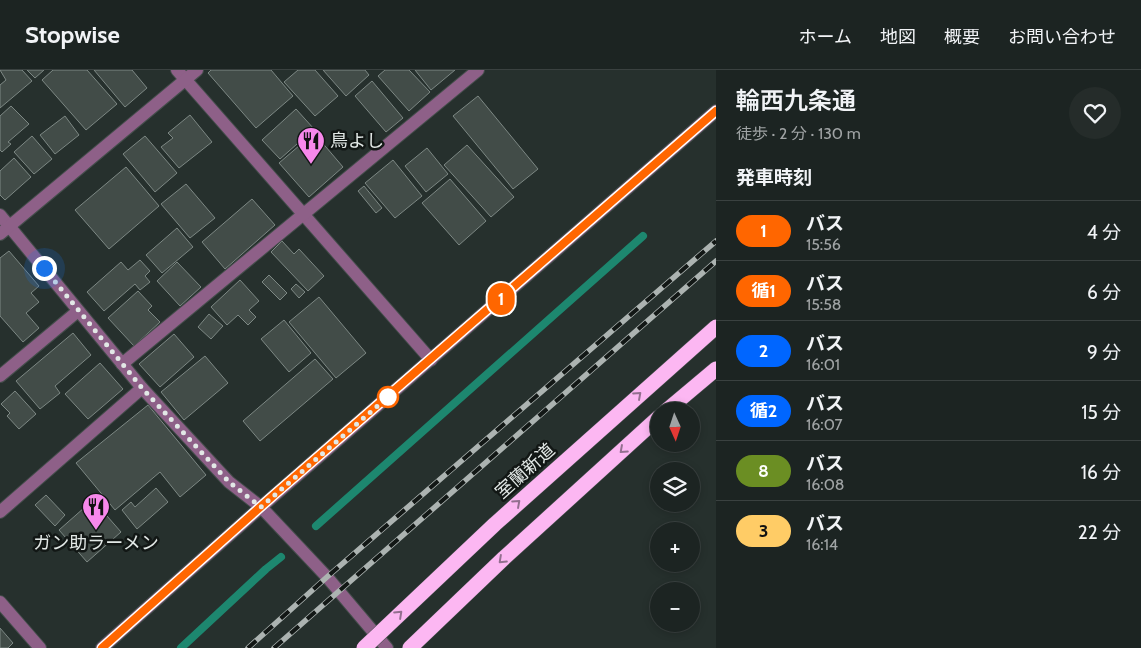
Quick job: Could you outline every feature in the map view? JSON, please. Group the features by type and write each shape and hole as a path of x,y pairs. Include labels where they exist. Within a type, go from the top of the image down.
{"highway":[{"name":"室蘭新道","path":"364,648 502,517 716,327"},
{"path":"676,402 716,368"},
{"path":"410,648 504,558 650,426"}],"street":[{"path":"177,70 431,360"},
{"path":"5,230 197,70"},
{"path":"122,364 478,70"},
{"path":"102,648 716,111"},
{"path":"0,215 5,230 78,311 142,388 229,482 261,507 387,648"},
{"path":"0,376 78,311"},
{"path":"0,512 142,388"},
{"path":"0,602 40,648"}],"building":[{"path":"0,70 22,70 32,81 0,108 0,85 6,80"},
{"path":"27,70 44,70 35,78"},
{"path":"53,70 87,70 117,104 86,130 42,80"},
{"path":"94,70 132,70 147,88 125,107"},
{"path":"211,70 271,70 293,96 256,128 208,73"},
{"path":"298,70 315,70 338,96 315,116 284,82"},
{"path":"323,70 365,70 369,75 346,96"},
{"path":"385,70 409,70 430,92 409,111 378,76"},
{"path":"415,70 455,70 431,90"},
{"path":"372,81 403,118 386,132 355,96"},
{"path":"478,96 538,169 513,189 453,116"},
{"path":"11,106 29,124 8,142 11,144 2,152 0,150 0,116"},
{"path":"296,109 314,129 280,159 262,140"},
{"path":"190,115 212,142 179,168 161,147 173,138 168,133"},
{"path":"65,116 79,135 55,154 40,135"},
{"name":"鳥よし","path":"314,133 343,167 309,197 279,163"},
{"path":"32,136 52,159 34,174 14,152"},
{"path":"145,136 177,173 155,192 123,154"},
{"path":"467,145 514,197 491,217 444,165"},
{"path":"427,148 448,174 426,192 405,166"},
{"path":"14,158 31,177 5,200 0,195 0,171"},
{"path":"393,160 422,196 395,218 365,183"},
{"path":"126,167 159,206 109,249 75,210"},
{"path":"450,179 486,221 459,245 422,203"},
{"path":"186,184 215,218 190,238 161,204"},
{"path":"364,186 382,208 376,213 358,191"},
{"path":"252,199 275,225 225,269 202,242"},
{"path":"177,228 193,247 162,273 146,255"},
{"path":"282,241 294,254 299,249 324,276 308,291 271,252"},
{"path":"9,251 39,286 31,293 39,302 26,313 39,328 23,342 0,316 0,258"},
{"path":"140,260 150,271 145,276 150,282 140,290 135,284 104,311 87,292 121,262 128,270"},
{"path":"177,262 201,287 180,306 157,281"},
{"path":"269,275 287,293 280,300 262,282"},
{"path":"240,280 259,301 249,310 256,317 248,325 238,315 227,325 211,307"},
{"path":"296,284 305,292 299,298 291,289"},
{"path":"138,291 152,306 148,310 160,322 134,346 108,318"},
{"path":"319,297 366,353 336,378 289,322"},
{"path":"209,314 223,326 211,339 198,327"},
{"path":"284,320 311,353 289,372 261,339"},
{"path":"73,333 91,355 55,386 60,393 40,409 16,381"},
{"path":"174,334 194,357 160,387 139,364"},
{"path":"205,356 228,383 184,420 161,392"},
{"path":"315,359 333,379 260,441 243,421"},
{"path":"100,363 123,389 88,419 65,394"},
{"path":"15,391 36,414 19,429 7,416 10,413 1,404"},
{"path":"148,405 206,475 180,497 160,472 115,510 76,463"},
{"path":"156,488 168,502 137,529 122,510 131,502 135,507"},
{"path":"46,495 65,515 55,526 35,505"},
{"path":"93,500 121,532 87,562 59,530"},
{"path":"0,628 13,643 8,648 0,648"}],"waterway":[{"path":"316,526 643,236"},
{"path":"181,648 281,557"}],"railway":[{"path":"248,648 327,577 716,241"},
{"path":"274,648 716,261"}],"bus line":[{"name":"1","path":"102,648 275,494 716,111"}],"place":[{"name":"鳥よし","path":"311,165"},
{"name":"ガン助ラーメン","path":"96,531"}],"route":[{"path":"44,268 142,388 229,482 261,507 388,397"}]}
